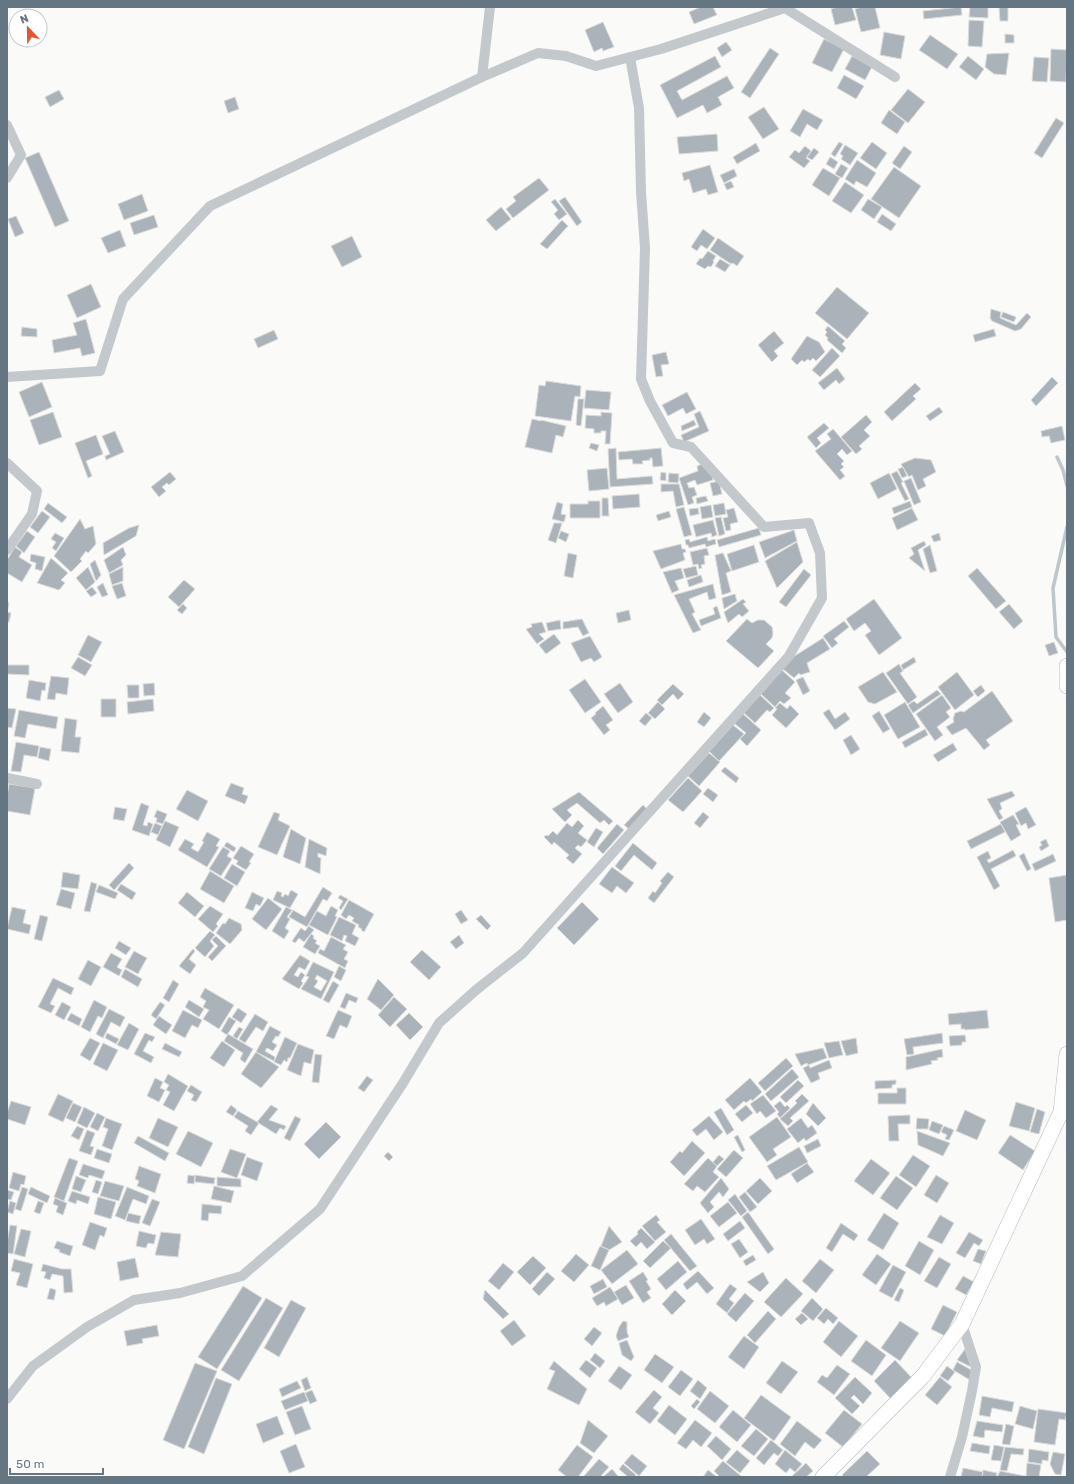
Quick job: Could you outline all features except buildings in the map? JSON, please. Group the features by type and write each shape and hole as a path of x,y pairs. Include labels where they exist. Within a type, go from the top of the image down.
{"street":[{"path":"482,77 490,7"},
{"path":"7,377 100,371 123,299 210,206 482,77 538,53 566,56 596,66 661,50 787,7 895,77"},
{"path":"7,1399 33,1366 87,1327 134,1300 180,1293 242,1276 320,1209 439,1024 476,990 523,952 789,656 822,598 820,553 809,523 764,527 690,447 673,444 650,401 641,379 645,248 641,192 639,108 630,57"},
{"path":"7,125 21,155 7,178"},
{"path":"7,463 37,490 32,514 7,550"},
{"path":"1067,666 1067,686"},
{"path":"7,778 37,784"},
{"path":"823,1477 923,1376 962,1324 1061,1112 1067,1054"},
{"path":"950,1477 962,1437 976,1367 962,1324"}],"waterway":[{"path":"1057,457 1063,470 1067,486"},
{"path":"1067,527 1053,588 1056,637 1067,652"}]}
